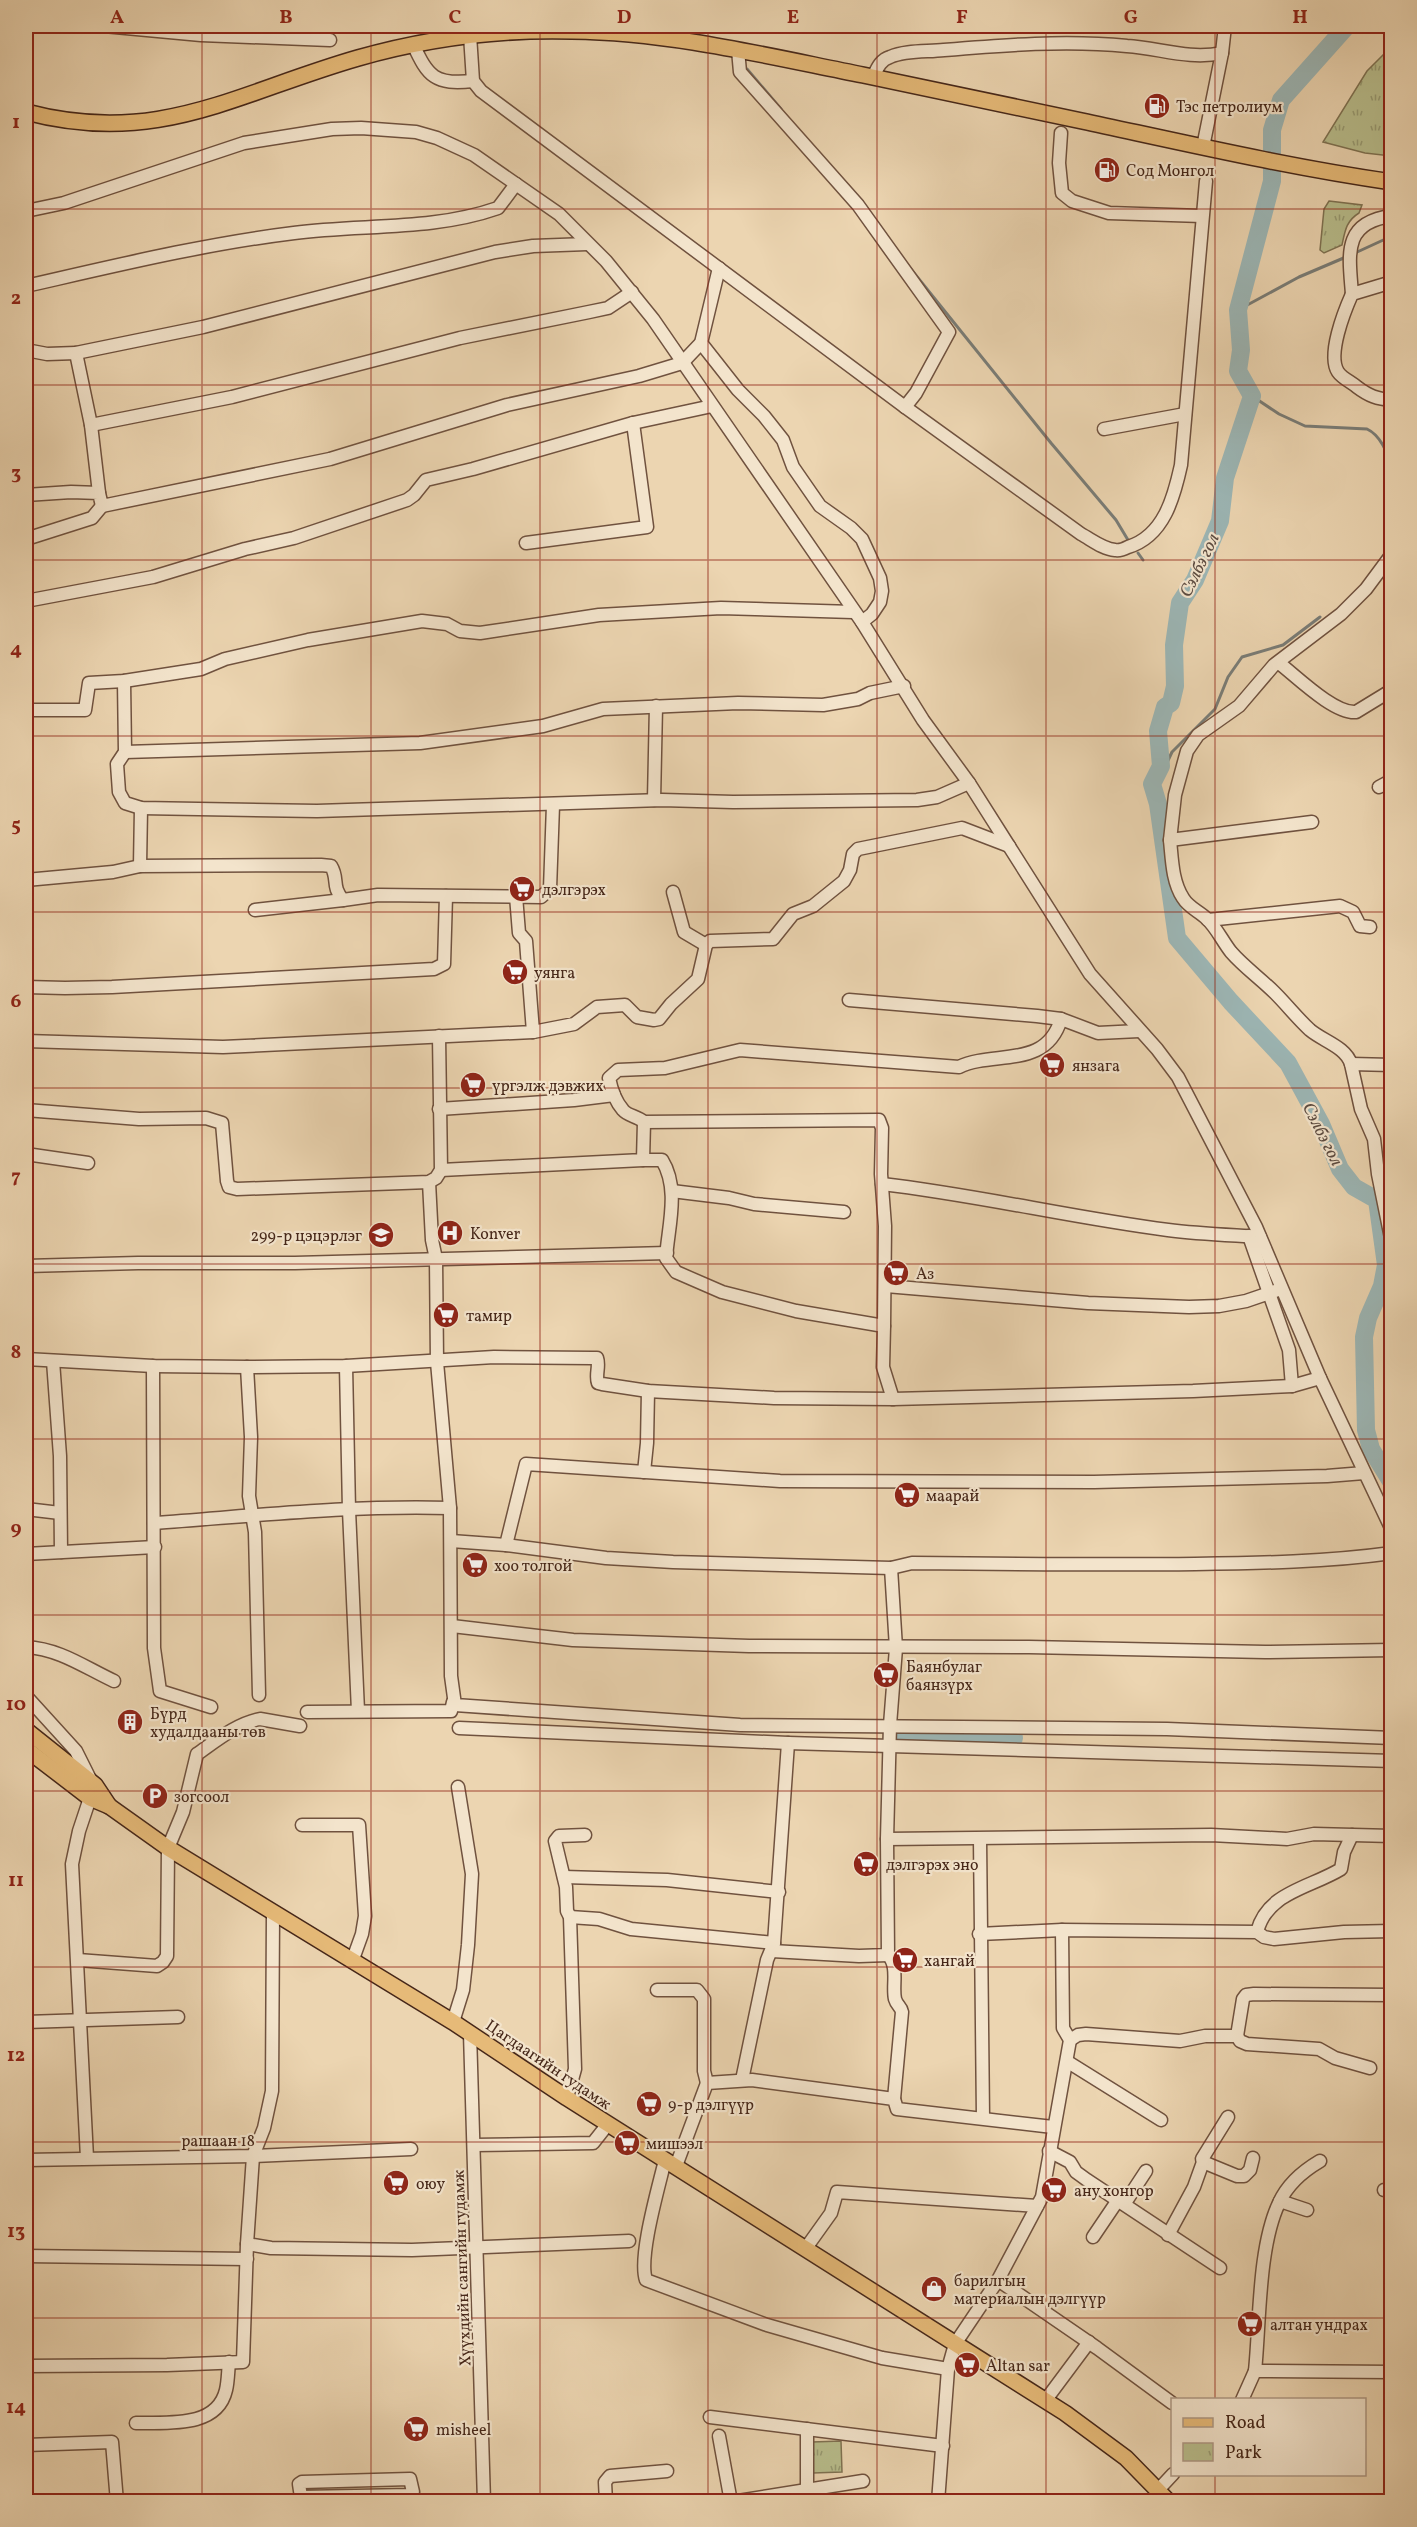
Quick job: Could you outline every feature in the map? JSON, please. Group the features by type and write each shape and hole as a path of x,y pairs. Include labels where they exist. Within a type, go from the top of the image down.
{"main road":[{"path":"26,112 66,121 97,124 132,124 164,120 207,110 359,57 480,31 623,34 738,50 1210,148 1392,182"},
{"name":"Цагдаагийн гудамж","path":"26,1730 109,1806 168,1848 453,2022 567,2098 1045,2401 1126,2458 1159,2489 1169,2502"},
{"name":"Цагдаагийн гудамж","path":"26,1749 91,1790"}],"street":[{"path":"104,26 330,40"},
{"path":"1210,148 1225,26"},
{"path":"480,31 472,81 481,92 905,407 1081,534 1103,547 1117,551 1134,545 1151,535 1174,494 1181,465 1206,181"},
{"path":"413,44 424,69 436,79 451,84 472,81"},
{"path":"873,77 879,65 888,57 972,48 1064,44 1127,46 1195,56 1222,53"},
{"path":"738,50 740,72 858,205 949,332 916,393 905,407"},
{"path":"26,211 64,203 244,143 332,129 416,132 437,138 474,155 560,214 606,261 632,292 862,622 904,686 923,720 969,783 1090,974 1168,1063 1187,1093 1254,1237 1281,1289 1320,1378 1392,1530"},
{"path":"1062,133 1059,164 1062,193 1072,201 1109,213 1156,216 1174,213 1202,216"},
{"path":"26,286 254,239 297,233 430,224 498,208 516,184"},
{"path":"1392,216 1366,222 1358,230 1351,244 1352,294 1336,342 1335,364 1340,374 1371,398 1392,400"},
{"path":"26,350 47,354 76,353 203,327 495,252 533,246 587,244"},
{"path":"26,539 92,518 102,506 330,459 507,405 639,376 682,363 701,343 719,268"},
{"path":"1352,294 1392,282"},
{"path":"91,425 232,397 460,338 608,308 632,292"},
{"path":"701,343 743,396 764,416 783,440 793,467 820,506 851,528 862,539 880,578 882,591 880,602 872,614 862,622"},
{"path":"76,353 91,425 102,506"},
{"path":"26,601 153,578 245,549 294,538 407,500 426,480 473,469 633,423 712,406"},
{"path":"1104,429 1185,414"},
{"path":"526,543 647,526 633,423"},
{"path":"26,495 99,493"},
{"path":"1392,554 1366,589 1341,615 1274,665 1239,706 1198,735 1187,751 1175,795 1170,840 1174,878 1188,906 1208,920 1238,960 1276,994 1299,1020 1316,1035 1349,1056 1361,1109 1374,1139 1377,1174 1392,1243"},
{"path":"26,710 85,710 89,683 124,681 201,669 225,659 308,640 422,621 447,624 460,632 480,633 599,615 722,608 853,612"},
{"path":"1279,663 1326,700 1350,712 1356,712 1392,690"},
{"path":"124,681 125,752 117,764 119,792 124,803 141,808 328,811 654,800 917,800 937,797 969,783"},
{"path":"125,752 441,741 551,724 603,709 738,703 823,705 858,699 870,693 904,686"},
{"path":"654,800 656,706"},
{"path":"1379,787 1392,780"},
{"path":"255,910 378,896 541,897 549,892 554,805"},
{"path":"140,866 141,808"},
{"path":"1170,840 1312,822"},
{"path":"26,1041 223,1047 533,1032 574,1024 597,1007 625,1005 637,1017 654,1020 659,1019 671,1004 698,979 706,945 710,941 773,939 793,914 813,906 844,881 850,870 853,854 858,849 962,828 1009,846"},
{"path":"26,880 94,874 140,866 331,866 335,891 343,900"},
{"path":"673,892 684,932 706,945"},
{"path":"26,987 112,987 434,969 444,964 446,896"},
{"path":"516,896 519,933 526,942 533,1032"},
{"path":"1208,920 1340,906 1353,912 1360,926 1370,927"},
{"path":"849,1000 1061,1019 1098,1033 1139,1031"},
{"path":"893,1399 883,1367 886,1286 882,1128 879,1119 644,1122 636,1115 623,1110 614,1095 609,1078 618,1070 665,1068 740,1050 947,1068 959,1067 980,1059 1019,1057 1034,1051 1057,1032 1061,1019"},
{"path":"26,1110 139,1119 206,1118 217,1120 222,1123 227,1181 229,1186 237,1189 429,1182 436,1178 441,1170 439,1036"},
{"path":"1351,1064 1392,1065"},
{"path":"439,1108 574,1100 614,1095"},
{"path":"643,1160 644,1122"},
{"path":"26,1154 88,1163"},
{"path":"441,1170 662,1160 672,1191 666,1258 676,1272 722,1292 796,1311 884,1326"},
{"path":"307,1712 451,1711 453,1702 450,1508 437,1362 436,1259 432,1240 429,1182"},
{"path":"882,1184 927,1189 1169,1230 1254,1237"},
{"path":"672,1191 729,1198 754,1204 844,1212"},
{"path":"1254,1237 1267,1293 1289,1350 1292,1386"},
{"path":"26,1266 667,1253"},
{"path":"886,1286 1088,1303 1189,1307 1218,1306 1246,1301 1281,1289"},
{"path":"26,1359 153,1366 247,1367 346,1366 494,1357 597,1358 598,1383 648,1391 792,1399 893,1399 1193,1391 1292,1386 1320,1378"},
{"path":"53,1361 61,1552"},
{"path":"153,1366 154,1648 160,1691 211,1707"},
{"path":"346,1366 349,1510 358,1711"},
{"path":"247,1367 251,1437 249,1488 251,1516 255,1532 259,1695"},
{"path":"644,1472 648,1391"},
{"path":"506,1545 526,1464 780,1481 1071,1482 1327,1476 1365,1473"},
{"path":"154,1523 282,1512 400,1506 450,1508"},
{"path":"26,1509 60,1514"},
{"path":"451,1542 506,1545 596,1557 673,1562 891,1568 912,1563 1117,1565 1272,1562 1349,1559 1392,1553"},
{"path":"26,1554 155,1547"},
{"path":"891,1568 896,1648 890,1725 887,1839 888,1955 893,1963 895,2000 901,2007 902,2013 894,2099 897,2109 1053,2127"},
{"path":"452,1626 573,1640 896,1648 1029,1647 1265,1652 1392,1650"},
{"path":"26,1647 42,1649 85,1665 114,1682"},
{"path":"26,1696 76,1751 91,1790 72,1864 87,2158"},
{"path":"453,1702 460,1707 740,1725 845,1728 890,1725 1167,1729 1392,1738"},
{"path":"513,1709 514,1730"},
{"path":"78,1960 157,1966 163,1962 167,1956 168,1848 183,1812 197,1754 243,1723 254,1720 300,1726"},
{"path":"459,1728 788,1743 1392,1761"},
{"path":"742,2080 767,1960 773,1947 779,1892 788,1743"},
{"path":"453,2022 463,1989 472,1874 458,1787"},
{"path":"302,1824 359,1825 365,1916 362,1934 353,1959"},
{"path":"887,1839 1210,1835 1287,1839 1314,1834 1392,1836"},
{"path":"567,2098 575,2069 570,1917 564,1877 555,1844 556,1838 565,1835 585,1835"},
{"path":"1257,1932 1271,1904 1341,1869 1344,1852 1352,1835"},
{"path":"980,1839 979,1934 983,2118"},
{"path":"564,1877 668,1880 779,1892"},
{"path":"26,2366 243,2362 247,2244 254,2156 264,2128 272,2091 273,1912"},
{"path":"570,1917 599,1919 631,1929 773,1947 859,1956 888,1955"},
{"path":"979,1934 1062,1930 1257,1932 1264,1937 1274,1939 1344,1932 1392,1931"},
{"path":"938,2502 948,2369 955,2344 998,2280 1042,2197 1053,2127 1071,2040 1064,2028 1062,1930"},
{"path":"657,1990 697,1990 704,1999 703,2059 707,2083 670,2163 647,2243 644,2272 646,2280 767,2325 882,2358 948,2369"},
{"path":"1370,2068 1335,2058 1319,2049 1247,2044 1240,2041 1237,2036 1243,2000 1246,1995 1392,1995"},
{"path":"26,2022 178,2018"},
{"name":"Хүүхдийн сангийн гудамж","path":"470,2033 484,2502"},
{"path":"1071,2040 1078,2035 1086,2034 1180,2041 1205,2036 1237,2036"},
{"path":"1068,2062 1161,2120"},
{"path":"707,2083 752,2080 894,2099"},
{"path":"1168,2235 1194,2187 1202,2159 1228,2117"},
{"path":"474,2145 593,2143 608,2124"},
{"name":"рашаан 18","path":"26,2160 254,2156 411,2149"},
{"path":"1049,2151 1070,2162 1082,2176 1220,2268"},
{"path":"1203,2162 1237,2176 1244,2176 1250,2170 1253,2158"},
{"path":"1243,2398 1255,2371 1264,2268 1275,2213 1280,2201 1294,2181 1320,2161"},
{"path":"1093,2237 1146,2171"},
{"path":"806,2248 831,2213 837,2192 1037,2206"},
{"path":"1280,2201 1307,2210"},
{"path":"247,2244 271,2248 345,2250 477,2248 628,2241"},
{"path":"26,2256 247,2259"},
{"path":"998,2280 1171,2402"},
{"path":"1045,2401 1089,2342"},
{"path":"136,2423 194,2422 213,2411 225,2393 229,2362"},
{"path":"1255,2371 1392,2372"},
{"path":"710,2417 943,2446"},
{"path":"807,2429 807,2491"},
{"path":"719,2436 731,2502 863,2481"},
{"path":"26,2445 112,2442 117,2502"},
{"path":"606,2502 605,2482 610,2476 667,2471"},
{"path":"1159,2489 1172,2476"},
{"path":"398,2479 412,2481 413,2493 410,2495 351,2499 301,2497 299,2484 302,2482 398,2479"}],"green space":[{"path":"1391,47 1391,156 1365,153 1323,142 1367,71"},
{"path":"1329,201 1362,205 1359,213 1351,219 1347,227 1342,245 1324,253 1320,250 1324,209"},
{"path":"841,2441 842,2472 813,2473 812,2442"}],"waterway":[{"name":"Сэлбэ гол","path":"1347,26 1281,100 1272,130 1272,181 1238,310 1241,350 1238,371 1252,396 1225,478 1220,521 1195,580 1180,603 1174,645 1175,686 1171,703 1165,707 1158,731 1161,766 1152,784 1158,804 1177,938 1231,1002 1288,1063 1321,1124 1340,1169 1354,1187 1377,1200 1386,1265 1382,1286 1368,1318 1364,1337 1366,1430 1371,1449 1392,1483"},
{"path":"747,69 781,109"},
{"path":"1355,253 1392,236"},
{"path":"1238,310 1299,277 1346,257"},
{"path":"906,263 1116,520 1128,540"},
{"name":"Сэлбэ гол","path":"1252,396 1279,414 1305,426 1367,429 1379,440 1392,465"},
{"path":"1138,553 1143,560"},
{"name":"Сэлбэ гол","path":"1158,804 1159,780 1172,752 1215,709 1228,677 1242,657 1283,645 1320,617"},
{"path":"898,1735 1014,1738"}],"place":[{"name":"Тэс петролиум","path":"1157,106"},
{"name":"Сод Монгол","path":"1107,170"},
{"name":"дэлгэрэх","path":"522,889"},
{"name":"уянга","path":"515,972"},
{"name":"янзага","path":"1052,1065"},
{"name":"үргэлж дэвжих","path":"473,1085"},
{"name":"Konver","path":"450,1233"},
{"name":"299-р цэцэрлэг","path":"381,1235"},
{"name":"Аз","path":"896,1273"},
{"name":"тамир","path":"446,1315"},
{"name":"маарай","path":"907,1495"},
{"name":"хоо толгой","path":"475,1565"},
{"name":"Баянбулаг баянзүрх","path":"886,1675"},
{"name":"Бүрд худалдааны төв","path":"130,1722"},
{"name":"зогсоол","path":"155,1796"},
{"name":"дэлгэрэх эно","path":"866,1864"},
{"name":"хангай","path":"905,1960"},
{"name":"9-р дэлгүүр","path":"649,2104"},
{"name":"мишээл","path":"627,2143"},
{"name":"оюу","path":"396,2183"},
{"name":"ану хонгор","path":"1054,2190"},
{"name":"барилгын материалын дэлгүүр","path":"934,2289"},
{"name":"алтан ундрах","path":"1250,2324"},
{"name":"Altan sar","path":"967,2365"},
{"name":"misheel","path":"416,2429"}]}
